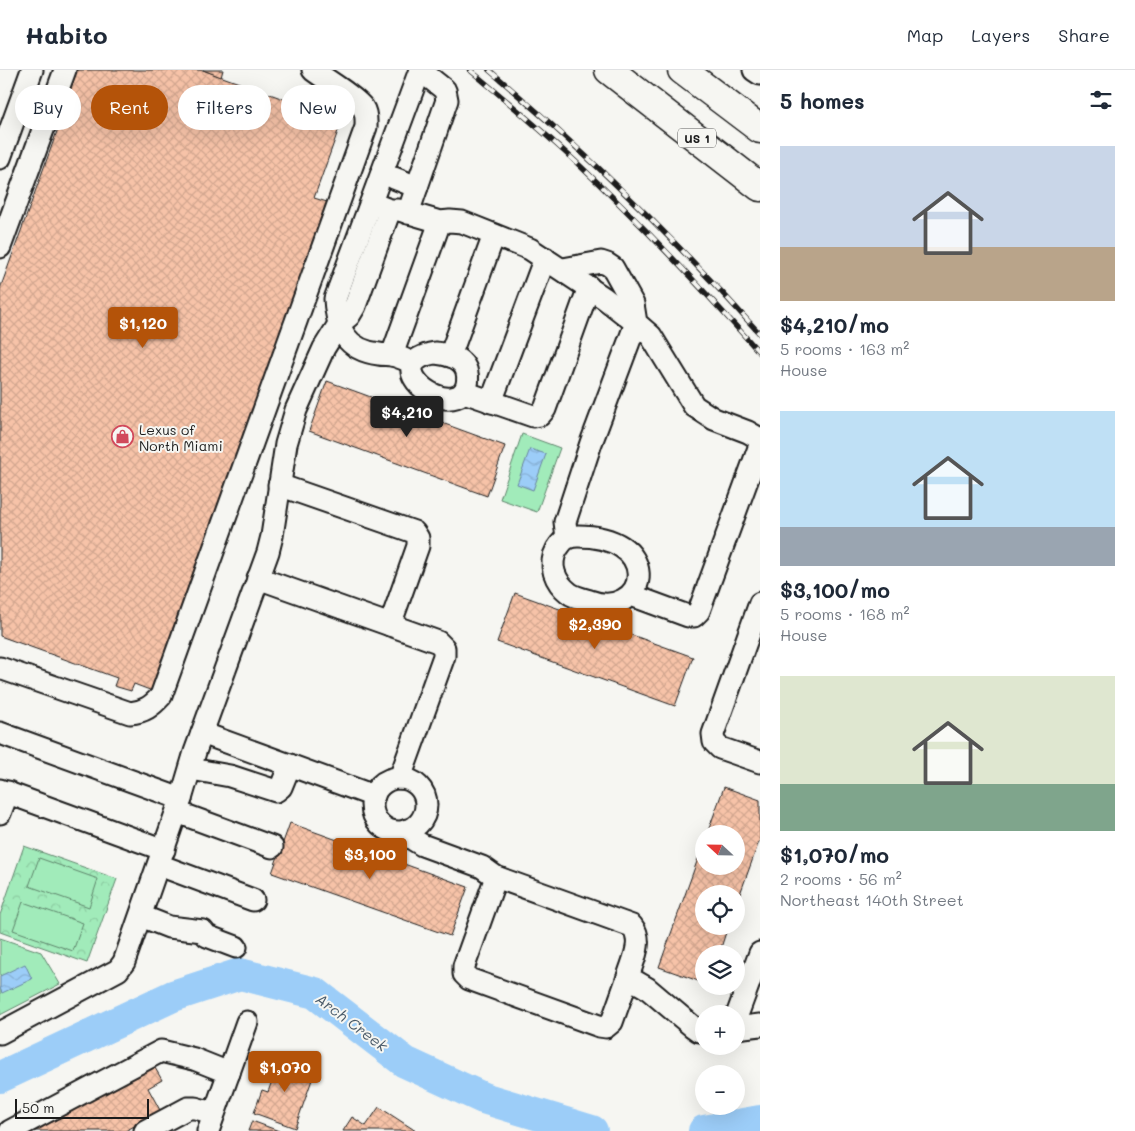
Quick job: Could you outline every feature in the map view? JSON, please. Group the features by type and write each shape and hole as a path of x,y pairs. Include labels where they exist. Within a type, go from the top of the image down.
{"main road":[{"name":"US 1","path":"609,70 760,187"},
{"path":"684,71 760,129"}],"street":[{"path":"32,70 3,150 34,152"},
{"path":"0,248 65,70"},
{"path":"0,668 130,713 141,712 152,706 161,696 366,127 364,109 313,70"},
{"path":"420,70 445,90 447,100 417,187 385,206 399,128 420,70"},
{"path":"754,70 760,74"},
{"path":"0,1033 118,970 124,962 272,536 286,444 296,410 324,348 339,324 349,316 355,306 387,196 404,148 399,128"},
{"path":"394,178 417,187"},
{"path":"385,206 440,222 462,222 530,249 563,269 619,309 651,336 694,406 714,419 748,432 760,440"},
{"path":"392,355 440,222"},
{"path":"450,356 494,235"},
{"path":"491,402 545,258"},
{"path":"563,269 601,262 613,268 633,304 636,323 591,443 565,522 567,538"},
{"path":"464,392 533,416 540,415 545,409 589,288"},
{"path":"339,324 348,341 353,346 379,354 392,355 413,363"},
{"path":"435,353 450,356 462,362 468,380 464,392 456,397 445,399 427,392 420,386 412,370 413,363 419,357 427,354 435,353"},
{"path":"632,594 688,616 694,616 699,611 760,445"},
{"path":"279,485 414,532 418,538 418,546 390,625"},
{"path":"588,536 622,546 634,560 639,571 637,587 632,594 617,602 601,604 571,594 558,580 553,570 552,562 559,545 567,538 588,536"},
{"path":"258,578 438,642 444,648 444,656 400,778"},
{"path":"760,603 713,734 714,742 720,748 760,762"},
{"path":"0,733 179,806 272,847"},
{"path":"202,733 374,796"},
{"path":"191,769 230,776 276,791 282,787 290,765"},
{"path":"400,778 415,783 424,796 426,805 420,820 414,826 398,832 383,826 377,820 373,813 372,805 377,789 383,783 391,779 400,778"},
{"path":"0,813 4,791 161,857 253,900"},
{"path":"407,830 414,840 422,845 482,867 496,877 632,926 638,933 638,941 612,1022 606,1027 469,979 464,974 464,966 496,877"},
{"path":"141,916 169,927 203,931 207,936 236,946"},
{"path":"741,1005 760,953"},
{"path":"628,977 647,988 695,1028"},
{"path":"145,1131 188,1108 195,1108 211,1122 247,1022"},
{"path":"745,1027 760,1025"},
{"path":"10,1131 161,1051 194,1059 229,1073"}],"green space":[{"path":"522,434 560,448 537,512 500,499"},
{"path":"24,846 117,879 87,963 0,932 0,915"},
{"path":"39,858 98,879 89,907 29,886"},
{"path":"23,902 83,923 73,951 13,930"},
{"path":"0,938 41,952 60,984 0,1015"}],"water":[{"path":"530,449 546,454 533,490 517,484"},
{"path":"25,964 32,979 2,993 0,976"}],"building":[{"name":"Lexus of North Miami","path":"76,70 203,70 245,85 178,85 178,130 271,130 271,94 281,98 281,130 338,130 314,198 327,202 324,210 327,211 155,692 134,684 131,691 114,686 117,678 0,636 0,289 57,130 81,130 81,85 71,85"},
{"path":"203,70 223,70 221,77"},
{"path":"327,381 505,446 487,496 309,431"},
{"path":"515,593 693,657 675,706 497,642"},
{"path":"724,787 760,800 760,839 743,885 695,885 695,935 725,935 722,945 695,945 695,980 659,967 695,867 695,875 745,875 745,825 710,825"},
{"path":"290,823 468,887 450,936 272,873"},
{"path":"274,1057 315,1071 295,1128 254,1113 262,1090 268,1092 273,1078 267,1076"},
{"path":"151,1061 162,1080 148,1088 161,1112 125,1131 16,1131"},
{"path":"379,1107 416,1131 343,1131 352,1117 366,1126"},
{"path":"252,1121 279,1131 248,1131"}],"waterway":[{"name":"Arch Creek","path":"0,1077 173,996 240,974 315,993 405,1062 483,1098 592,1131"},
{"name":"Arch Creek","path":"704,1131 760,1121"}],"railway":[{"path":"470,70 550,138 624,208 760,353"},
{"path":"489,70 595,165 663,231 760,334"}],"place":[{"name":"Lexus of North Miami","path":"123,437"}]}
